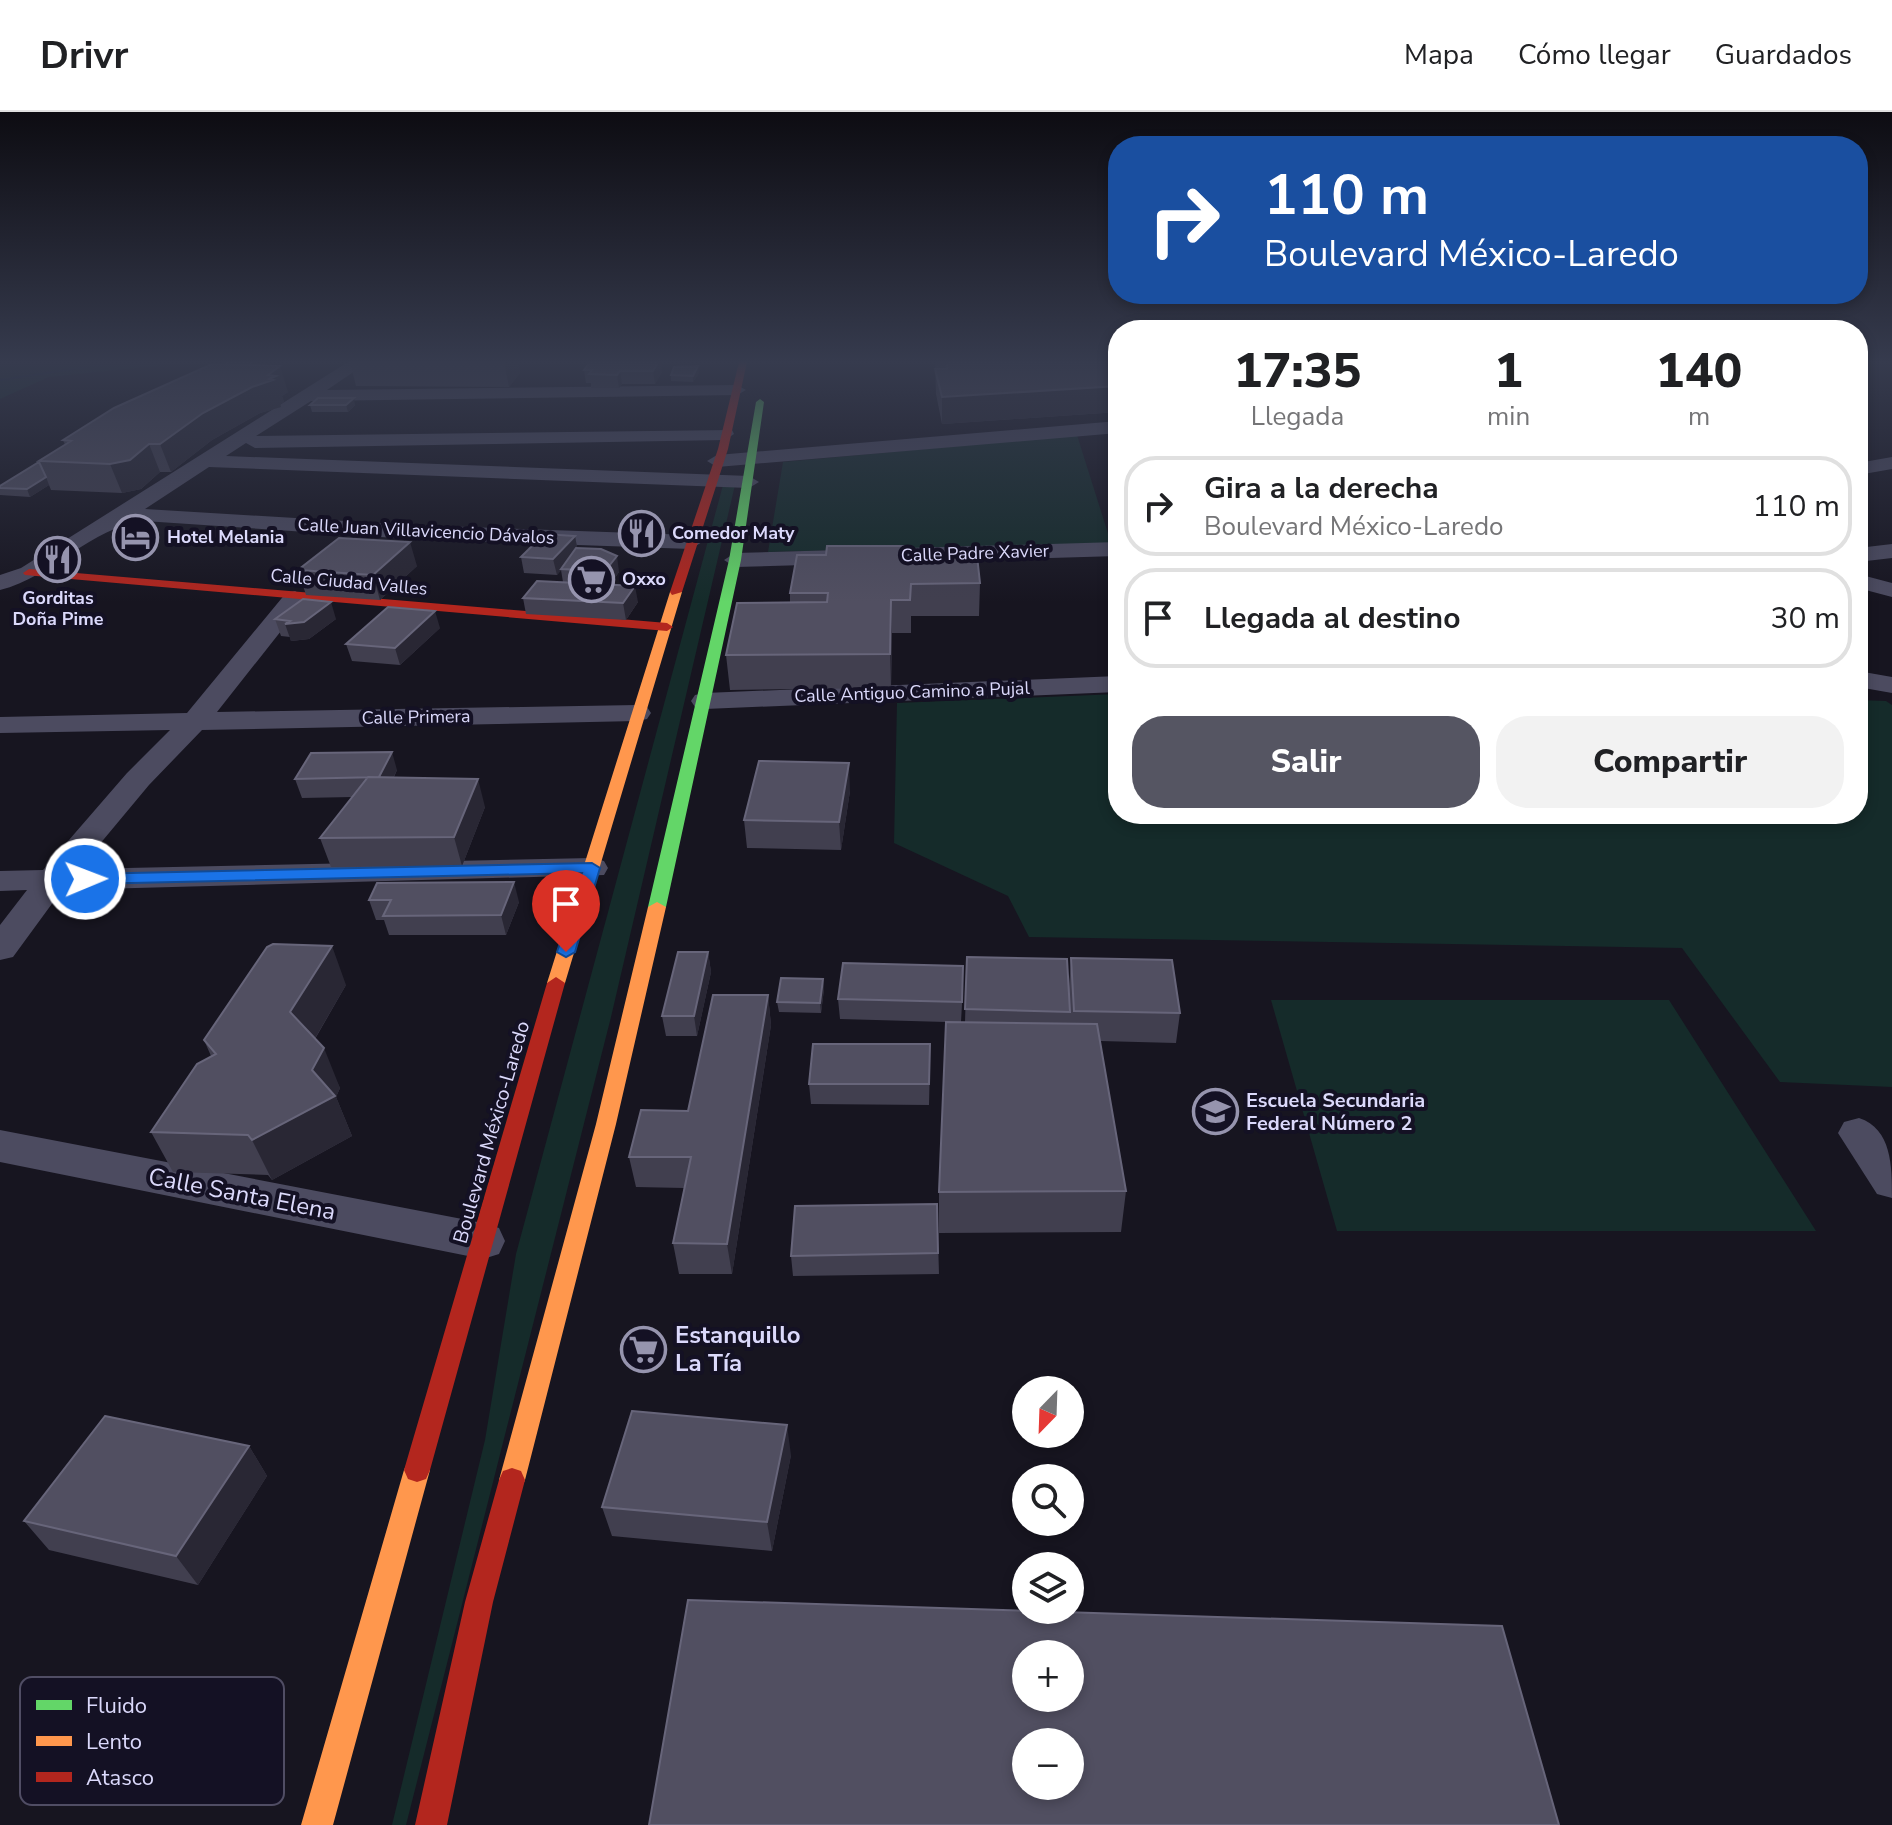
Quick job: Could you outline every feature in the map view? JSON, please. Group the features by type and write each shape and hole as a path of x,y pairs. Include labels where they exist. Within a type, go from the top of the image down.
{"main road":[{"name":"Boulevard México-Laredo","path":"317,1825 515,1120 637,713 667,627 724,442"},
{"path":"431,1825 479,1602 606,1124 705,701 735,560 754,442"},
{"name":"Calle Ciudad Valles","path":"29,573 295,598 667,627"}],"street":[{"path":"0,583 29,573 241,442"},
{"path":"378,470 398,442"},
{"path":"540,475 560,442"},
{"path":"642,442 752,453 885,442"},
{"path":"207,461 749,482"},
{"path":"1868,467 1892,463"},
{"name":"Calle Juan Villavicencio Dávalos","path":"114,518 144,515 411,532 691,542"},
{"name":"Calle Padre Xavier","path":"735,560 1108,549"},
{"path":"1868,554 1892,551"},
{"path":"1868,584 1892,590"},
{"path":"0,949 53,879 138,779 196,720 295,598"},
{"path":"1868,681 1892,685"},
{"name":"Calle Antiguo Camino a Pujal","path":"705,701 1108,684"},
{"name":"Calle Primera","path":"0,725 637,713"},
{"path":"0,881 592,868"},
{"path":"1859,1133 1892,1182"},
{"name":"Calle Santa Elena","path":"0,1146 483,1241"}],"green space":[{"path":"1001,442 1079,442 1108,533 1108,543 768,552 783,462"},
{"path":"723,485 735,485 611,1017 406,1825 392,1825 485,1440 516,1254"},
{"path":"1108,694 1108,824 1868,824 1868,700 1886,701 1892,705 1892,1087 1780,1082 1682,948 1029,937 1008,896 894,843 897,703"},
{"path":"1271,1000 1669,1000 1816,1231 1337,1231"}],"building":[{"path":"69,442 163,442 149,444 130,460 110,464 39,461"},
{"path":"39,462 46,477 27,489 0,488 0,486"},
{"path":"544,534 575,536 553,559 521,557"},
{"path":"339,538 410,542 373,575 298,570"},
{"path":"827,546 909,546 908,556 977,556 980,583 911,584 910,600 891,600 890,654 726,655 737,603 827,602 828,593 790,593 797,555 826,555"},
{"path":"576,548 601,549 617,556 605,571 561,569"},
{"path":"537,581 635,586 623,603 523,598"},
{"path":"303,599 331,602 304,622 285,624 290,621 275,619"},
{"path":"388,607 435,611 395,648 346,644"},
{"path":"392,752 379,777 295,779 311,753"},
{"path":"759,761 849,763 839,822 744,820"},
{"path":"368,777 478,779 454,837 320,838"},
{"path":"514,882 501,915 383,916 391,900 369,900 377,883"},
{"path":"273,944 332,946 290,1012 324,1048 312,1070 335,1096 252,1140 248,1135 151,1132 197,1064 216,1054 204,1040 267,947"},
{"path":"678,952 708,952 694,1016 662,1016"},
{"path":"967,957 1067,959 1070,1012 965,1009"},
{"path":"1071,958 1172,960 1180,1013 1074,1011"},
{"path":"843,963 963,966 962,1002 838,999"},
{"path":"781,978 823,979 820,1003 777,1002"},
{"path":"713,995 768,995 727,1244 673,1243 691,1157 629,1157 641,1110 688,1111"},
{"path":"946,1022 1097,1024 1126,1191 939,1192"},
{"path":"813,1044 930,1044 929,1084 809,1084"},
{"path":"937,1204 938,1253 791,1256 795,1206"},
{"path":"632,1411 787,1425 767,1522 602,1507"},
{"path":"105,1416 249,1446 176,1556 24,1521"},
{"path":"688,1600 1012,1610 1012,1624 1084,1624 1084,1613 1502,1626 1559,1825 649,1825"}],"traffic: fast":[{"path":"657,907 735,560 754,442"}],"traffic: slow":[{"path":"556,983 676,592"},
{"path":"512,1480 606,1124 657,907"},
{"path":"317,1825 417,1470"}],"traffic: jam":[{"path":"676,592 725,442"},
{"path":"29,573 667,627"},
{"path":"417,1470 556,983"},
{"path":"431,1825 479,1602 512,1480"}],"place":[{"name":"Comedor Maty","path":"641,533"},
{"name":"Hotel Melania","path":"136,537"},
{"name":"Gorditas Doña Pime","path":"58,560"},
{"name":"Oxxo","path":"591,579"},
{"name":"Escuela Secundaria Federal Número 2","path":"1215,1112"},
{"name":"Estanquillo La Tía","path":"644,1349"}],"route":[{"path":"85,879 592,868 566,952"}]}
